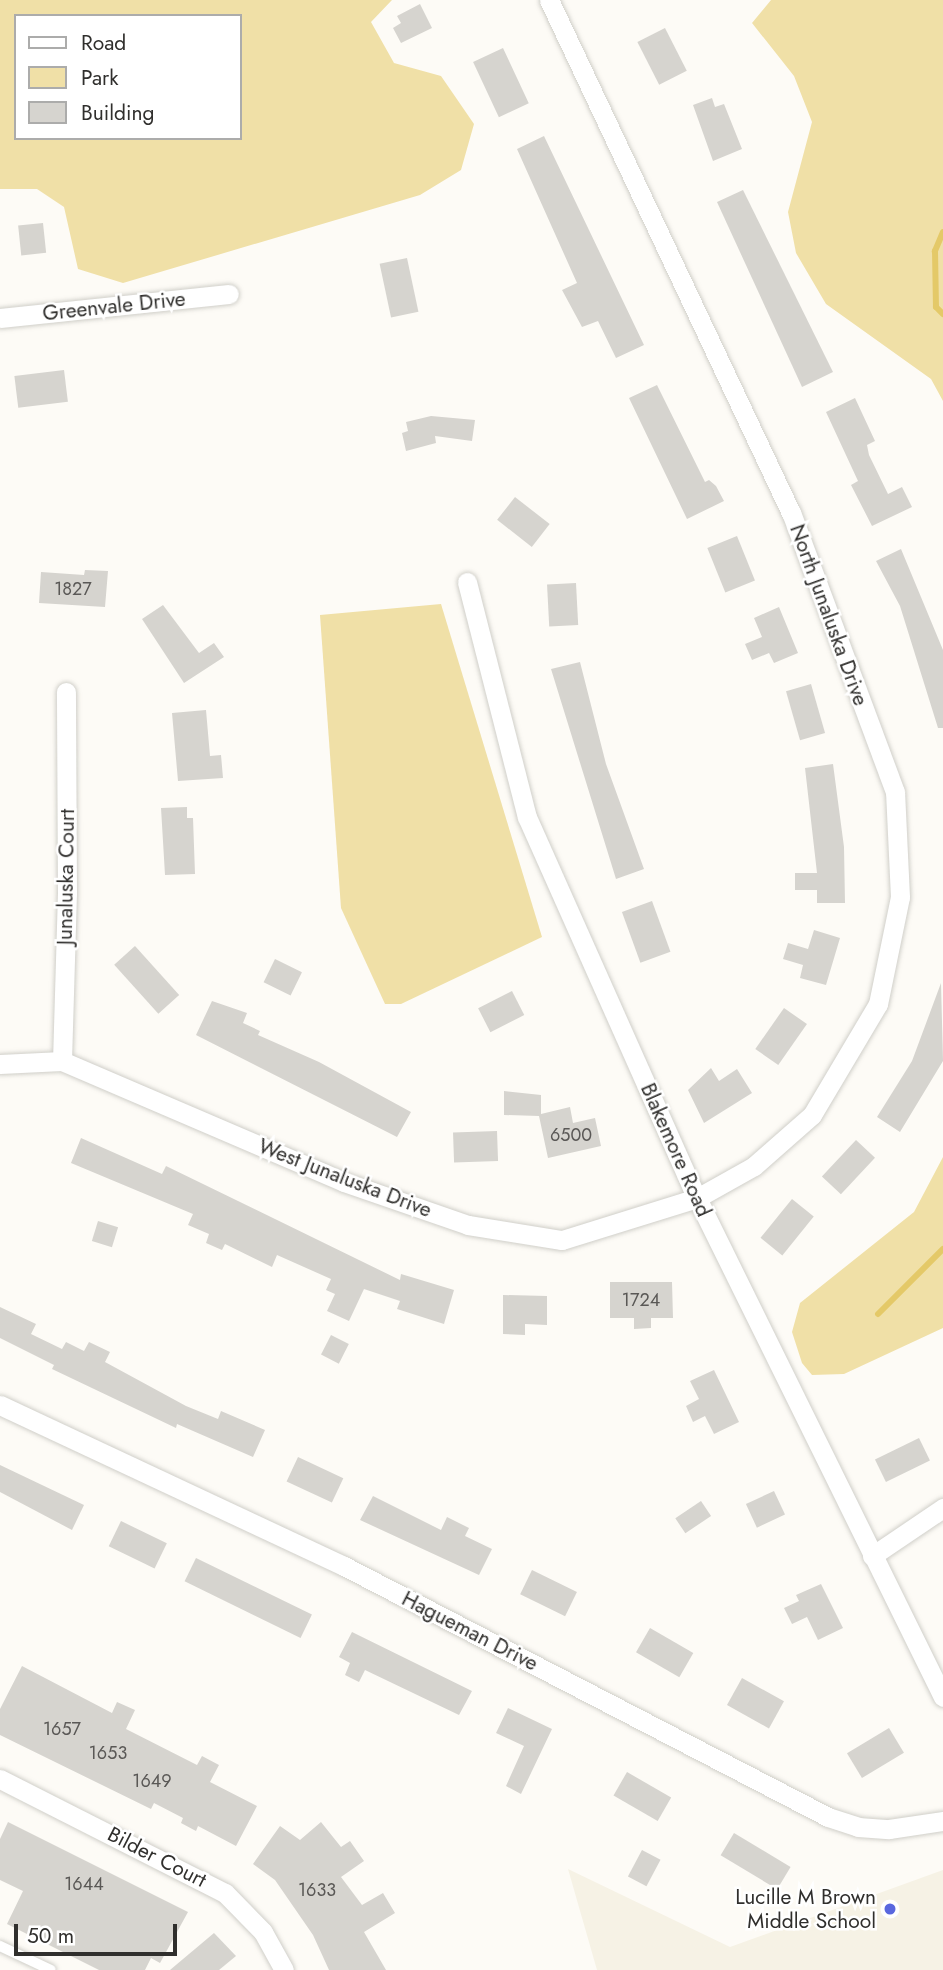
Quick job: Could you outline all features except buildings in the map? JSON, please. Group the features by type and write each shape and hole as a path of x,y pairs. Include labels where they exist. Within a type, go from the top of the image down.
{"street":[{"name":"North Junaluska Drive","path":"550,0 791,513 895,792 900,897 878,1004 812,1115 754,1166 697,1198"},
{"name":"Greenvale Drive","path":"0,318 229,294"},
{"name":"Blakemore Road","path":"467,582 527,817 697,1198 943,1697"},
{"name":"Junaluska Court","path":"62,1061 68,893 66,692"},
{"name":"West Junaluska Drive","path":"0,1063 62,1061 344,1182 468,1225 562,1240 697,1198"},
{"name":"Hagueman Drive","path":"0,1405 344,1566 828,1817 858,1827 889,1829 943,1821"},
{"path":"872,1556 943,1508"},
{"name":"Bilder Court","path":"0,1779 225,1893 263,1933 284,1970"}],"lane":[{"path":"0,1946 51,1970"}],"shaded area":[{"name":"Lucille M Brown Middle School","path":"568,1869 730,1947 943,1870 943,1970 597,1970"}],"green space":[{"path":"0,0 392,0 371,22 394,63 441,76 474,124 461,170 420,195 123,283 78,269 64,207 37,189 0,189"},
{"path":"771,0 943,0 943,401 931,379 826,304 796,253 788,212 812,122 794,76 752,23"},
{"path":"441,604 542,937 401,1004 385,1004 341,908 320,615"},
{"path":"943,1157 943,1328 844,1374 812,1375 802,1363 792,1332 800,1303 914,1212"}],"waterway":[{"path":"943,232 935,251 936,307 943,314"},
{"path":"878,1314 943,1249"}],"place":[{"name":"Lucille M Brown Middle School","path":"890,1909"}]}
